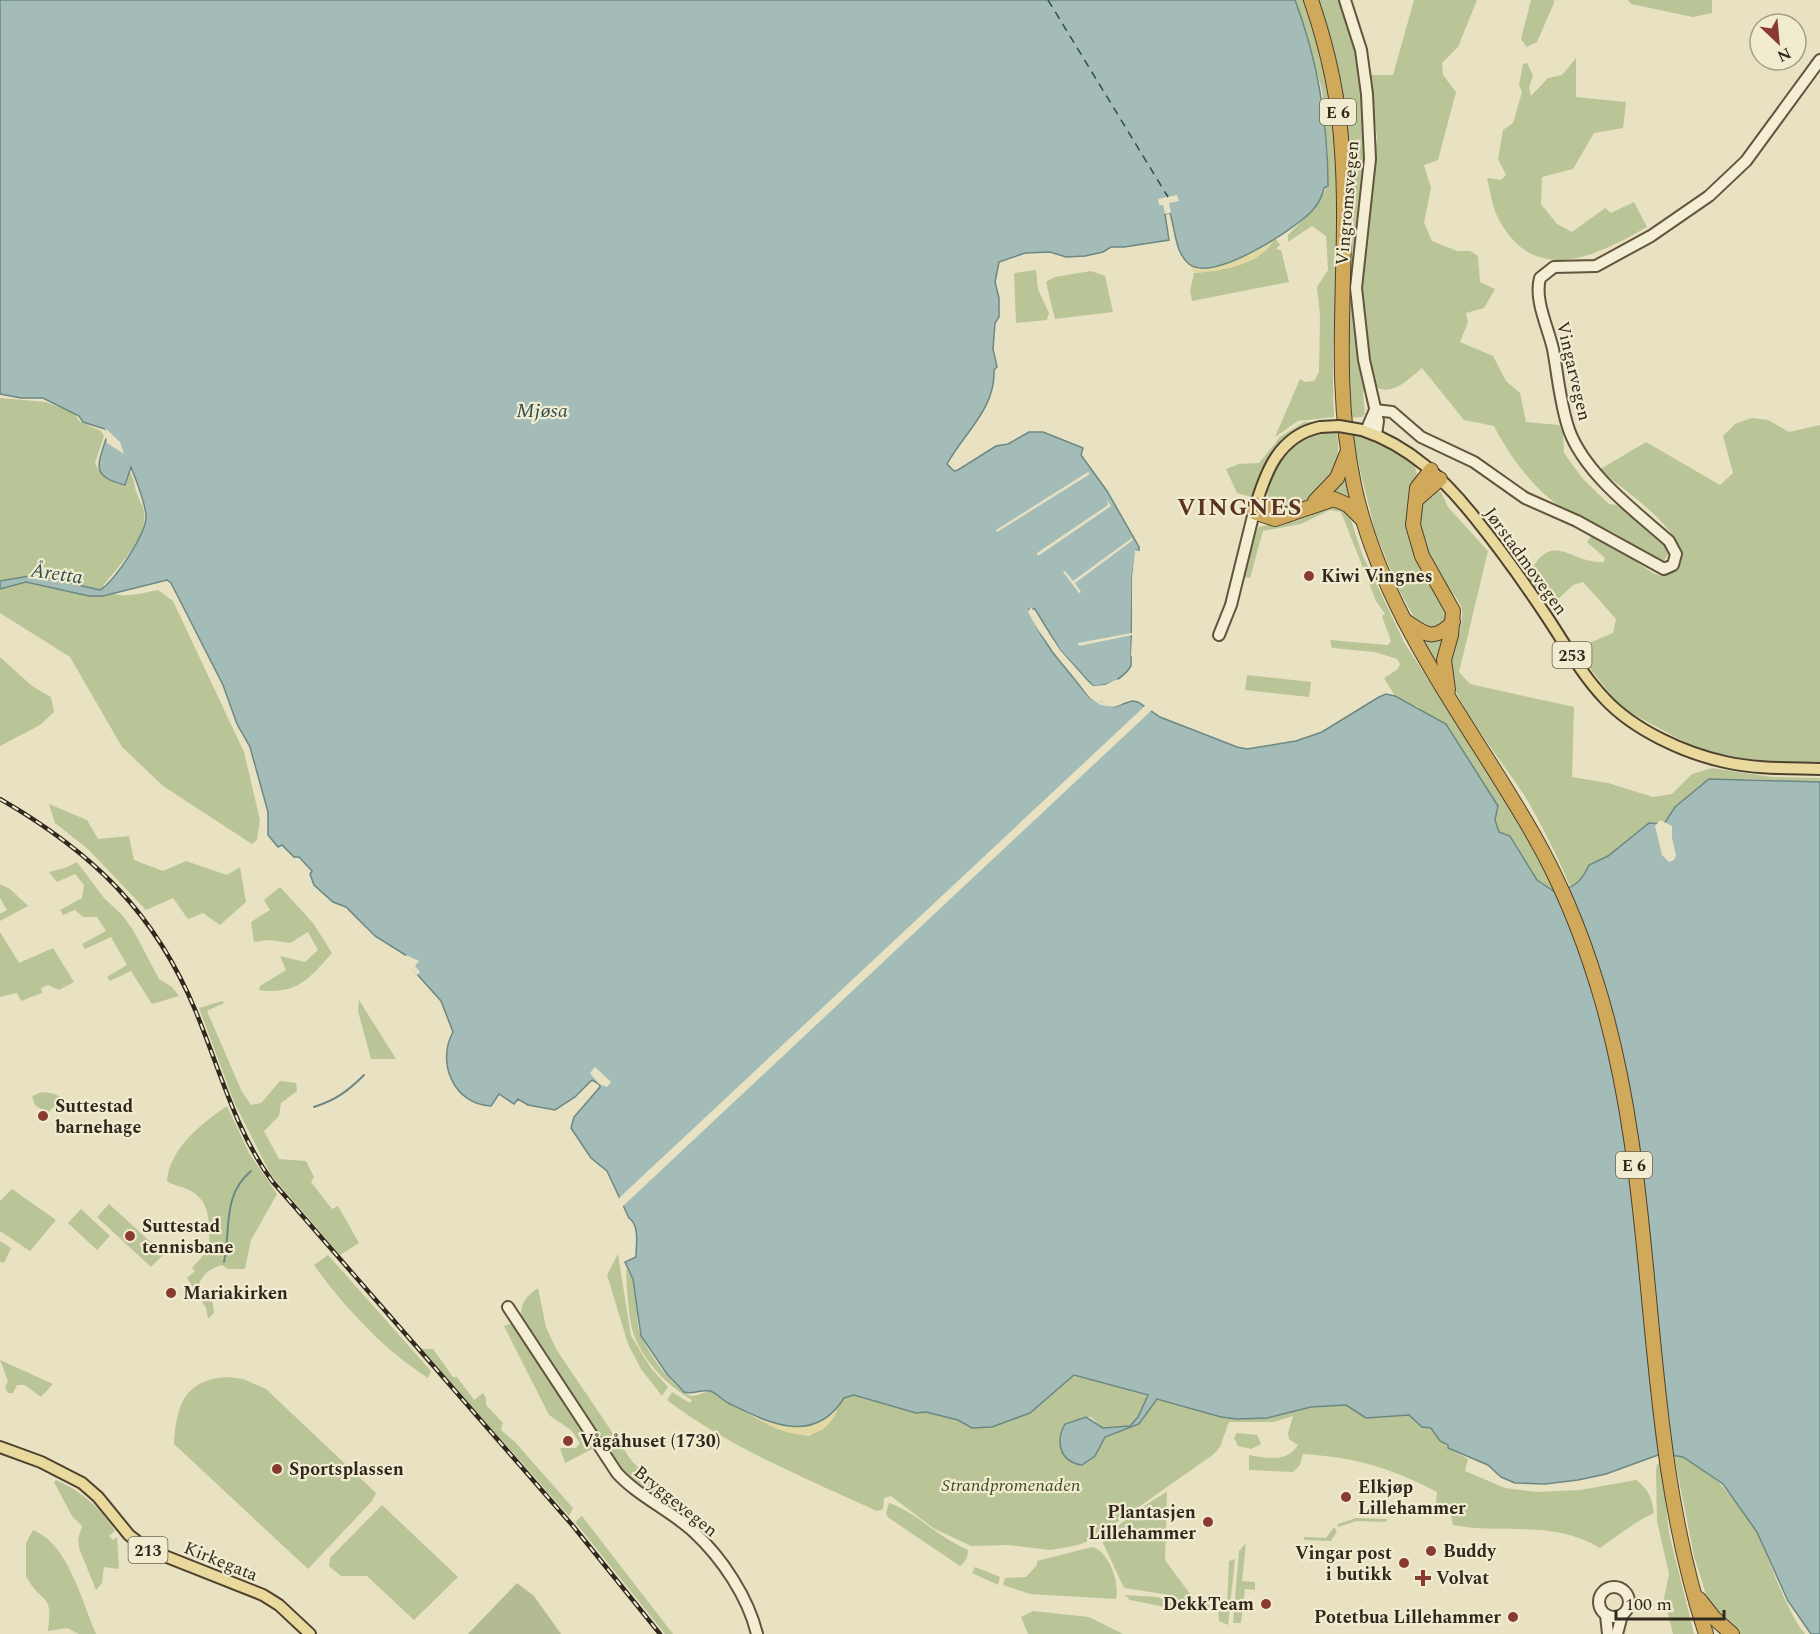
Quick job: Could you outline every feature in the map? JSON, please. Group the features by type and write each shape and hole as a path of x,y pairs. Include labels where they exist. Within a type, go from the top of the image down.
{"highway":[{"name":"E 6","path":"1311,0 1330,67 1342,146 1344,202 1340,359 1347,451 1362,520 1384,580 1404,620 1530,828 1555,876 1592,968 1611,1031 1622,1082 1634,1162 1666,1464 1676,1520 1706,1634"},
{"path":"1309,506 1334,482 1347,451"},
{"path":"1436,474 1416,500 1413,518 1417,543 1429,570 1450,603 1453,621 1444,660 1450,698"},
{"path":"1255,508 1268,518 1287,515 1328,500 1338,500 1348,505 1362,520"},
{"path":"1404,620 1424,633 1433,635 1445,630 1453,621"},
{"name":"E 6","path":"1693,1591 1714,1618 1732,1634"},
{"name":"E 6","path":"1698,1634 1699,1610"}],"main road":[{"name":"253","path":"1255,508 1264,478 1280,451 1296,436 1320,426 1339,426 1368,432"},
{"name":"Jørstadmovegen","path":"1368,432 1404,449 1436,474 1504,555 1588,677 1617,710 1651,732 1711,759 1753,766 1820,769"},
{"name":"Kirkegata","path":"0,1447 74,1478 98,1497 129,1535 147,1548 263,1595 279,1605 310,1634"}],"street":[{"name":"Vingromsvegen","path":"1345,0 1360,50 1367,94 1370,159 1356,288 1362,352 1375,410"},
{"name":"Vingarvegen","path":"1375,410 1392,412 1421,437 1474,462 1525,498 1620,543 1655,566 1664,569 1672,565 1676,554 1669,541 1603,480 1582,458 1576,445 1562,405 1553,349 1538,290 1540,278 1554,267 1596,266 1651,236 1709,196 1731,177 1754,151 1820,60"},
{"path":"1368,432 1375,410"},
{"path":"1220,635 1232,605 1255,508"},
{"name":"Bryggevegen","path":"508,1307 617,1473 633,1489 694,1532 721,1562 747,1608 757,1634"},
{"path":"1617,1634 1623,1615 1628,1608 1628,1599 1624,1592 1613,1587 1602,1593 1599,1600 1600,1609 1606,1615 1614,1617 1623,1615"},
{"path":"1606,1615 1608,1634"}],"green space":[{"path":"1295,0 1305,0 1317,42 1331,105 1336,148 1338,232 1333,355 1334,417 1298,421 1275,437 1300,379 1305,382 1314,381 1319,372 1320,316 1317,287 1328,270 1326,236 1312,226 1288,242 1288,235 1313,210 1328,185 1328,153 1322,90"},
{"path":"1317,0 1342,0 1354,37 1367,124 1363,191 1352,277 1366,388 1363,392 1365,414 1362,417 1348,418 1346,358 1350,212"},
{"path":"1414,0 1477,0 1458,47 1442,63 1443,75 1456,92 1438,160 1424,165 1431,188 1424,223 1432,241 1457,251 1470,251 1478,256 1480,282 1495,289 1484,308 1466,313 1468,322 1460,342 1493,356 1506,381 1520,393 1526,422 1559,425 1563,434 1564,453 1583,479 1609,504 1624,506 1665,542 1669,552 1664,561 1645,554 1616,534 1572,514 1555,503 1525,473 1494,426 1464,420 1422,368 1406,382 1394,388 1388,390 1375,387 1369,361 1362,303 1362,270 1377,138 1369,75 1393,75"},
{"path":"1531,0 1554,0 1554,3 1537,42 1527,47 1521,39"},
{"path":"1628,0 1712,0 1712,13 1693,17 1631,4"},
{"path":"1576,58 1576,97 1626,102 1623,128 1594,133 1573,169 1542,177 1541,204 1557,224 1572,232 1605,208 1611,213 1634,202 1647,227 1586,256 1566,260 1547,259 1529,253 1513,239 1498,218 1487,178 1501,180 1506,175 1498,159 1503,130 1513,123 1522,92 1519,85 1523,64 1527,63 1533,75 1529,88 1531,96 1548,78 1562,75"},
{"path":"1275,238 1280,245 1276,249 1281,250 1289,282 1192,301 1190,291 1194,273 1239,265 1260,255"},
{"path":"1036,270 1038,289 1049,313 1047,320 1016,323 1014,273"},
{"path":"1091,271 1105,276 1113,312 1055,319 1046,282 1055,277"},
{"path":"0,398 46,402 74,413 79,421 101,431 104,436 95,463 103,476 126,486 130,472 143,509 142,531 131,551 103,586 108,591 121,595 158,590 173,601 244,752 260,820 257,840 252,844 163,786 122,747 70,657 0,613"},
{"path":"1752,418 1768,420 1789,432 1820,425 1820,764 1752,763 1705,753 1629,712 1614,699 1575,649 1613,633 1616,619 1583,582 1573,585 1552,605 1543,601 1527,579 1544,554 1553,551 1562,551 1592,561 1604,562 1605,558 1587,542 1593,533 1653,573 1661,576 1676,569 1682,560 1679,548 1662,522 1636,498 1599,470 1646,442 1720,485 1733,473 1723,436 1735,424"},
{"path":"1304,422 1316,422 1292,433 1273,450 1260,472 1251,497 1237,493 1226,469 1239,464 1259,463 1280,437"},
{"path":"1337,432 1337,460 1334,471 1321,490 1300,504 1287,509 1269,502 1267,492 1269,482 1279,461 1287,452 1295,444 1313,434"},
{"path":"1351,433 1391,447 1410,460 1415,467 1416,485 1409,514 1408,530 1416,559 1447,615 1447,620 1438,632 1417,623 1398,588 1375,531"},
{"path":"1345,468 1353,504 1328,495"},
{"path":"1436,490 1441,492 1448,507 1488,551 1459,672 1470,684 1574,707 1572,777 1608,783 1653,797 1672,794 1692,774 1712,768 1772,777 1820,778 1820,782 1745,779 1685,799 1675,807 1664,824 1649,823 1608,856 1589,865 1583,879 1571,889 1529,803 1461,702 1453,685 1449,663 1461,625 1462,610 1432,561 1426,548 1420,523 1421,510 1426,499"},
{"path":"1334,503 1349,514 1362,554 1404,642 1514,814 1555,892 1537,880 1511,836 1499,832 1495,820 1498,806 1446,724 1431,718 1417,706 1405,703 1395,696 1384,678 1398,669 1400,664 1397,659 1375,652 1332,648 1330,640 1388,645 1391,641 1382,616 1385,614 1376,601 1341,512 1330,510 1301,524 1263,531 1250,578 1243,577 1258,527 1294,520"},
{"path":"1417,635 1444,636 1441,675"},
{"path":"0,657 32,686 51,697 54,712 40,725 0,746"},
{"path":"1247,675 1311,682 1309,697 1245,690"},
{"path":"49,804 87,820 98,839 129,836 134,860 163,871 186,861 227,875 240,867 246,902 220,925 203,913 188,919 173,898 146,910 88,849 55,823"},
{"path":"77,862 104,898 123,916 133,930 159,979 172,987 179,996 152,1004 131,971 110,981 107,977 127,965 111,937 85,949 82,944 106,931 97,917 83,917 75,910 63,915 60,910 82,898 84,885 75,874 57,882 49,872"},
{"path":"0,884 10,889 28,906 0,921 0,914 7,910 0,898"},
{"path":"280,887 313,923 332,953 301,983 283,990 259,990 260,986 286,970 280,956 305,962 318,950 308,932 290,943 269,940 254,942 251,922 270,910 264,900"},
{"path":"0,932 19,963 53,948 74,982 59,990 48,985 41,988 42,993 21,1001 17,993 0,997"},
{"path":"359,1000 396,1059 371,1059 358,1011"},
{"path":"222,1001 224,1003 207,1011 242,1092 251,1105 261,1103 280,1081 296,1083 297,1091 281,1103 279,1116 264,1131 279,1159 306,1161 314,1177 311,1182 332,1209 338,1206 359,1243 340,1255 271,1175 234,1102 199,1008"},
{"path":"42,1092 61,1098 65,1104 62,1111 54,1107 47,1113 35,1105 32,1096"},
{"path":"227,1106 249,1153 277,1194 251,1240 245,1269 228,1269 222,1265 208,1272 200,1281 199,1285 213,1304 214,1313 208,1319 206,1308 187,1278 195,1271 192,1268 209,1249 209,1224 206,1208 197,1195 167,1181 174,1158 188,1138"},
{"path":"12,1189 56,1220 30,1251 0,1231 0,1201"},
{"name":"Suttestad tennisbane","path":"109,1204 164,1254 151,1267 97,1217"},
{"path":"81,1209 110,1236 97,1250 68,1223"},
{"path":"0,1241 11,1248 4,1263 0,1262"},
{"path":"618,1254 631,1336 651,1368 668,1387 662,1396 641,1369 628,1344 607,1275"},
{"path":"328,1255 431,1371 428,1378 381,1341 338,1296 314,1265"},
{"name":"Strandpromenaden","path":"626,1269 635,1288 640,1334 660,1366 677,1386 692,1396 710,1391 757,1418 795,1433 809,1436 828,1424 844,1398 854,1395 916,1413 926,1412 958,1420 972,1428 992,1427 1030,1413 1074,1375 1148,1396 1138,1417 1130,1426 1103,1428 1091,1417 1086,1417 1072,1463 1082,1465 1089,1461 1106,1436 1139,1424 1157,1398 1221,1417 1237,1419 1267,1418 1311,1407 1346,1405 1366,1418 1409,1415 1416,1422 1431,1428 1448,1448 1468,1459 1465,1471 1505,1488 1537,1492 1580,1490 1636,1480 1649,1495 1654,1513 1600,1548 1582,1539 1546,1531 1453,1525 1451,1516 1435,1512 1437,1492 1388,1470 1357,1461 1303,1454 1300,1465 1293,1472 1249,1470 1249,1455 1282,1457 1288,1455 1298,1445 1289,1439 1288,1433 1293,1416 1274,1422 1229,1422 1220,1447 1214,1454 1093,1539 1078,1545 1051,1550 1008,1545 971,1546 933,1528 891,1496 884,1498 883,1509 877,1511 796,1474 742,1448 667,1400 672,1392 690,1403 692,1400 674,1388 650,1364 638,1345 630,1320"},
{"path":"538,1288 546,1327 556,1349 631,1460 683,1515 623,1472 522,1320 521,1310 524,1302"},
{"path":"514,1323 594,1448 565,1463 560,1448 576,1448 580,1443 571,1430 549,1415 504,1326"},
{"path":"421,1349 433,1349 453,1377 457,1377 474,1400 483,1393 486,1405 503,1423 501,1430 515,1442 573,1508 569,1516"},
{"path":"0,1360 53,1384 41,1397 25,1385 17,1385 13,1393 8,1393 5,1387 8,1381"},
{"name":"Sportsplassen","path":"227,1377 243,1379 266,1389 376,1493 372,1501 308,1569 174,1444 180,1407 191,1390 212,1379"},
{"path":"1237,1433 1257,1435 1261,1444 1251,1449 1238,1446 1234,1438"},
{"path":"1674,1455 1705,1470 1750,1518 1786,1601 1805,1634 1740,1634 1727,1627 1709,1604 1694,1556"},
{"path":"1661,1463 1669,1533 1694,1634 1673,1634 1664,1598 1669,1574 1657,1521 1656,1470 1657,1464"},
{"path":"56,1480 74,1489 90,1501 115,1531 109,1536 113,1540 117,1537 119,1569 104,1567 102,1583 96,1590 79,1548 78,1539 82,1526 72,1516 54,1482"},
{"path":"1167,1492 1165,1560 1196,1602 1210,1605 1209,1612 1163,1594 1124,1588 1103,1543 1121,1523"},
{"path":"889,1503 967,1549 964,1563 960,1566 889,1518 886,1514"},
{"path":"382,1505 458,1577 414,1620 367,1576 341,1576 329,1566 330,1558"},
{"path":"582,1516 673,1634 665,1634 575,1522"},
{"path":"1356,1518 1387,1519 1386,1522 1357,1521 1338,1527 1338,1524"},
{"path":"1334,1527 1337,1531 1331,1541 1304,1540 1304,1537 1326,1538"},
{"path":"33,1530 56,1547 65,1560 96,1634 79,1634 67,1628 48,1631 48,1604 26,1576 26,1543"},
{"path":"1246,1543 1242,1581 1255,1582 1255,1590 1245,1589 1241,1623 1233,1623 1239,1551"},
{"path":"1092,1547 1103,1555 1112,1568 1117,1592 1116,1599 1030,1594 1003,1585 1005,1578 1026,1577 1037,1565 1037,1561"},
{"path":"1235,1559 1228,1625 1219,1621 1218,1606 1227,1606 1229,1561"},
{"path":"975,1567 1000,1577 998,1585 972,1573"},
{"path":"517,1583 534,1596 561,1634 468,1634"},
{"path":"1125,1595 1158,1597 1178,1606 1175,1609 1130,1600"},
{"path":"1033,1611 1089,1617 1123,1634 1028,1634 1021,1617"}],"sand":[{"path":"1275,238 1260,255 1239,265 1194,273 1190,265 1212,267 1223,265"},
{"path":"837,1411 830,1423 821,1430 800,1435 777,1429 754,1417 776,1423 796,1424 816,1421"}],"water":[{"name":"Mjøsa","path":"0,0 1295,0 1316,68 1324,114 1328,186 1324,188 1316,207 1302,220 1271,241 1233,261 1216,266 1200,268 1189,264 1184,259 1178,247 1170,213 1165,214 1169,240 1111,247 1103,252 1085,256 1066,257 1050,252 1025,253 999,262 995,282 999,298 999,317 995,323 993,349 997,367 994,370 990,396 978,420 947,464 954,471 958,470 996,446 1008,444 1029,432 1043,432 1083,448 1081,455 1107,491 1139,547 1139,551 1136,550 1132,577 1131,666 1115,681 1093,686 1060,650 1035,609 1029,609 1038,630 1053,653 1090,698 1114,707 1132,701 1138,702 1160,717 1247,749 1296,741 1322,732 1379,697 1386,694 1395,696 1446,724 1498,806 1495,820 1499,832 1510,836 1537,880 1555,892 1576,884 1589,865 1608,856 1649,823 1664,824 1675,807 1709,779 1820,782 1820,1634 1811,1634 1788,1601 1757,1532 1723,1484 1683,1457 1658,1455 1606,1474 1578,1480 1545,1484 1515,1483 1501,1477 1488,1465 1448,1448 1448,1445 1440,1441 1431,1428 1422,1427 1409,1415 1366,1418 1346,1405 1311,1407 1267,1418 1237,1419 1221,1417 1157,1399 1139,1424 1105,1437 1095,1456 1082,1465 1069,1460 1064,1455 1060,1438 1065,1424 1086,1417 1103,1428 1130,1426 1138,1417 1148,1395 1074,1375 1030,1413 992,1427 972,1428 958,1420 926,1412 916,1413 854,1395 844,1398 832,1413 819,1422 805,1426 790,1426 760,1418 727,1403 710,1391 684,1392 667,1374 641,1336 633,1279 625,1262 636,1257 635,1226 607,1171 591,1158 571,1128 574,1117 600,1087 599,1084 592,1080 575,1097 555,1110 528,1105 518,1099 514,1104 499,1094 491,1106 478,1104 458,1090 448,1068 448,1044 453,1032 441,1001 407,963 407,956 375,936 346,907 333,902 314,885 310,874 312,871 299,857 294,857 282,845 278,847 268,835 268,812 250,747 237,724 223,685 171,583 167,580 103,596 89,596 26,582 0,589 0,581 35,575 100,590 113,578 129,556 142,532 146,515 131,467 125,485 114,482 101,474 99,462 106,439 113,444 105,429 83,422 79,416 43,398 21,398 0,394"}],"pier":[{"path":"1177,195 1179,201 1169,203 1171,213 1165,214 1163,205 1159,205 1158,199"},
{"path":"105,428 120,442 124,454 107,443"},
{"path":"1088,472 1090,474 997,532 996,530"},
{"path":"1107,500 1111,506 1038,556 1037,553 1108,505"},
{"path":"1132,538 1133,540 1075,583 1081,592 1079,593 1063,572 1065,571 1073,581"},
{"path":"1135,550 1140,551 1135,577 1134,656 1131,656 1132,635 1079,646 1078,643 1132,633 1132,577"},
{"path":"1031,607 1060,650 1089,683 1093,686 1105,685 1117,679 1119,682 1105,688 1093,689 1087,685 1058,652 1032,611 1056,651 1092,696 1102,702 1114,704 1124,700 1122,704 1114,707 1101,705 1090,698 1038,630 1028,612"},
{"path":"1147,704 1153,709 622,1207 618,1199"},
{"path":"1660,820 1672,826 1676,855 1674,860 1669,862 1662,855 1655,826"},
{"path":"406,955 419,961 415,966 420,972 417,975 404,962"},
{"path":"595,1067 611,1082 607,1087 599,1084 590,1073"}],"waterway":[{"path":"314,1107 341,1094 364,1075"},
{"path":"224,1262 232,1202 242,1180 251,1171"}],"ferry route":[{"path":"1048,0 1168,197"}],"railway":[{"path":"0,799 33,819 92,863 140,915 180,976 238,1120 272,1181 573,1526 660,1634"}],"place":[{"name":"Kiwi Vingnes","path":"1309,576"},
{"name":"Suttestad barnehage","path":"43,1116"},
{"name":"Suttestad tennisbane","path":"130,1236"},
{"name":"Mariakirken","path":"171,1293"},
{"name":"Vågåhuset (1730)","path":"568,1441"},
{"name":"Sportsplassen","path":"277,1469"},
{"name":"Elkjøp Lillehammer","path":"1346,1497"},
{"name":"Plantasjen Lillehammer","path":"1208,1522"},
{"name":"Buddy","path":"1431,1551"},
{"name":"Vingar post i butikk","path":"1404,1563"},
{"name":"Volvat","path":"1423,1578"},
{"name":"DekkTeam","path":"1266,1604"},
{"name":"Potetbua Lillehammer","path":"1513,1617"}],"district":[{"name":"VINGNES","path":"1240,507"}],"water label":[{"name":"Åretta","path":"57,573"}]}
